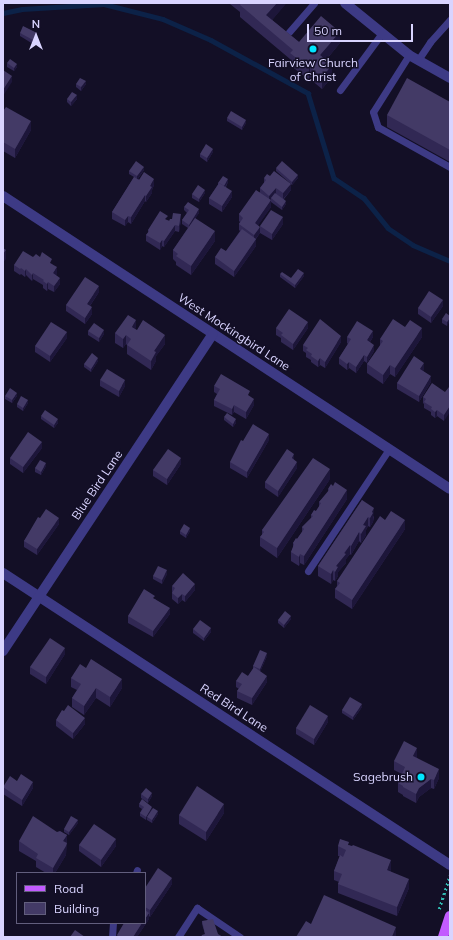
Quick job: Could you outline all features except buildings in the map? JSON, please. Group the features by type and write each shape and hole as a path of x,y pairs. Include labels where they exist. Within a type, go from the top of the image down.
{"main road":[{"path":"443,937 450,916"}],"street":[{"path":"345,3 413,57 450,78"},
{"name":"West Mockingbird Lane","path":"3,196 450,489"},
{"name":"Blue Bird Lane","path":"3,651 214,334"},
{"name":"Red Bird Lane","path":"3,573 450,865"}],"lane":[{"path":"289,32 314,3"},
{"path":"450,20 430,42 413,57 373,112 378,127 450,167"},
{"path":"340,90 382,33"},
{"path":"308,571 389,449"},
{"path":"178,937 197,908 240,937"},
{"path":"112,937 113,924"}],"path":[{"path":"446,891 450,876"}],"waterway":[{"path":"3,13 22,9 104,4 163,19 211,40 308,93 334,178 364,198 388,228 413,245 450,261"}],"place":[{"name":"Fairview Church of Christ","path":"313,49"},
{"name":"Sagebrush","path":"421,777"}]}
